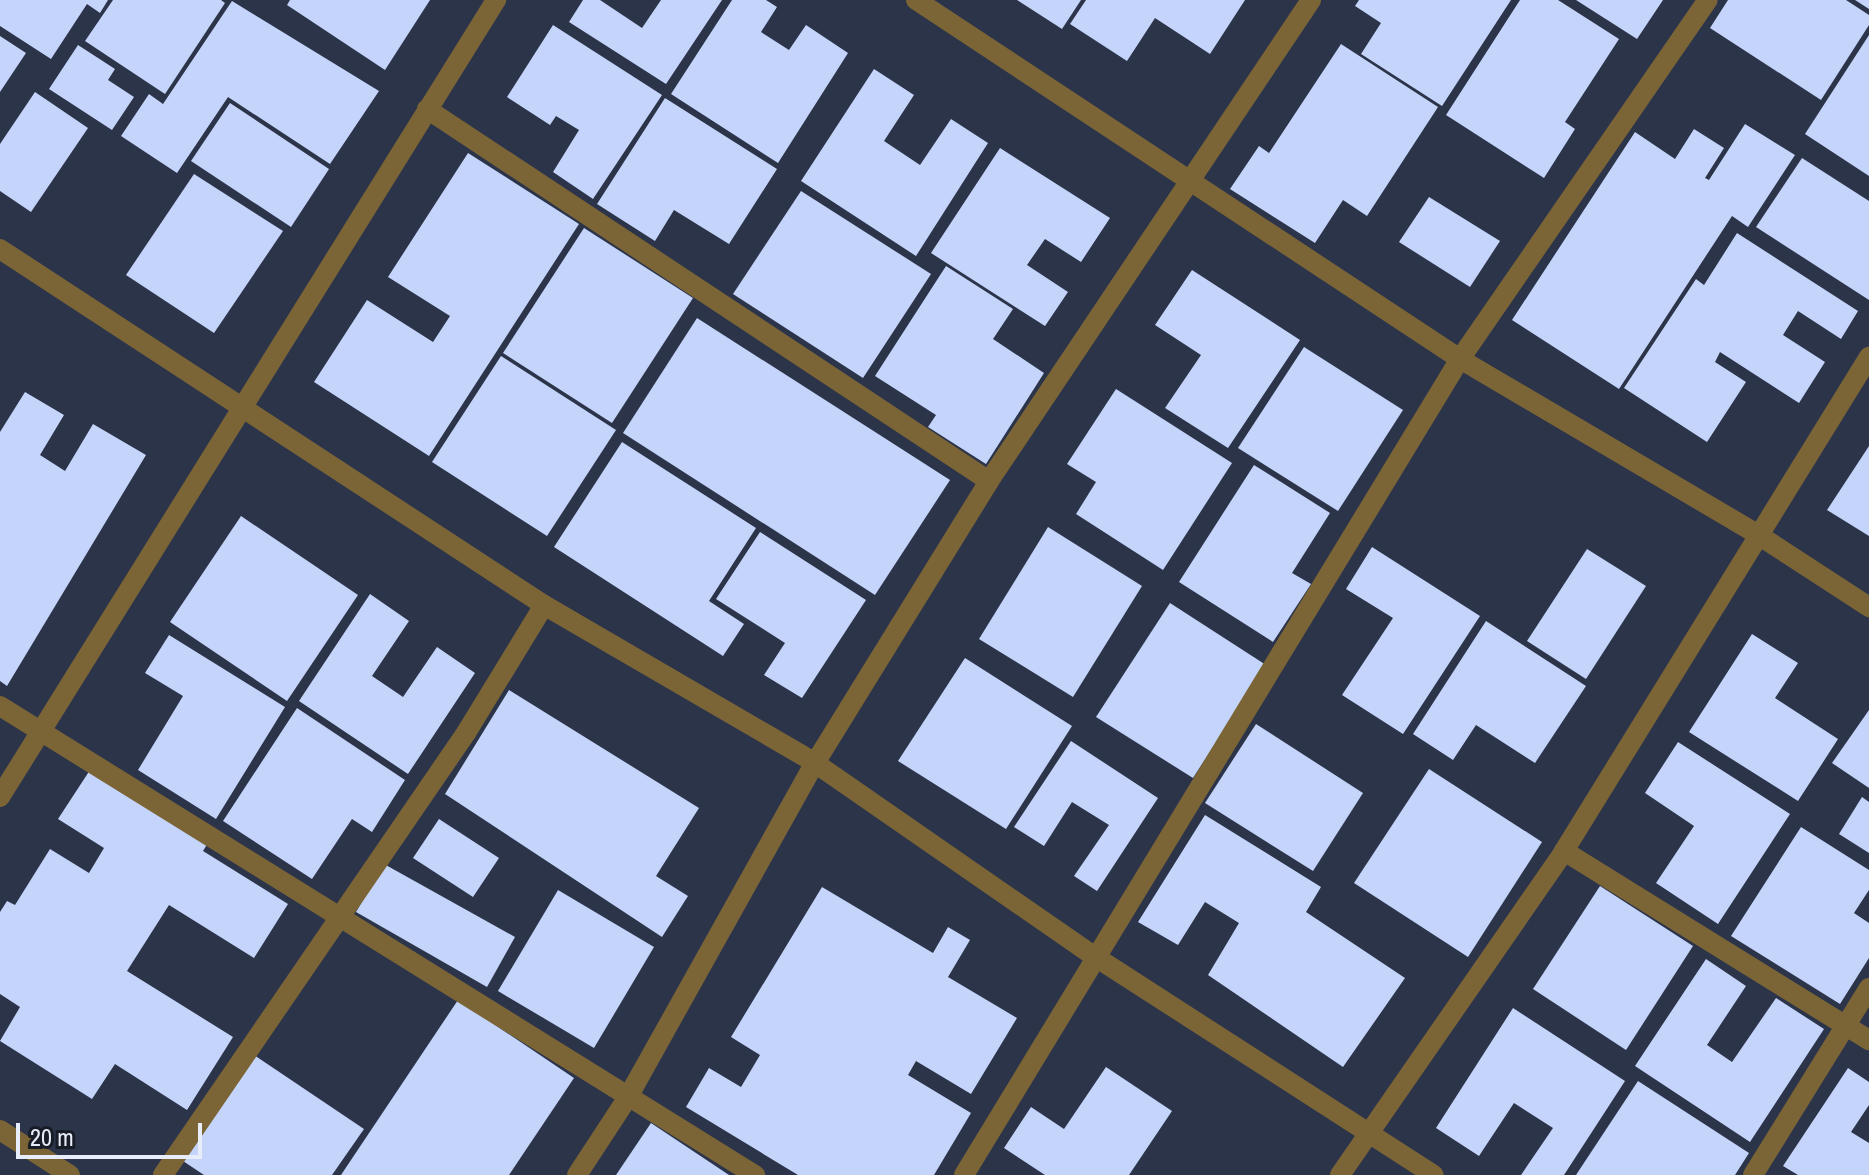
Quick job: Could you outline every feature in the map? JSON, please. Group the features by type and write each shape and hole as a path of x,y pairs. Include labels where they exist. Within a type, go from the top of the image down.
{"street":[{"path":"0,797 496,0"},
{"path":"916,0 1460,359 1757,534 1869,607"},
{"path":"577,1175 628,1097 815,763 989,481 1193,182 1311,0"},
{"path":"964,1175 1094,956 1460,359 1708,0"},
{"path":"427,109 989,481"},
{"path":"0,249 240,410 544,605 815,763 1094,956 1434,1175"},
{"path":"1340,1175 1564,851 1869,357"},
{"path":"163,1175 339,913 466,733 544,605"},
{"path":"0,706 339,913 755,1175"},
{"path":"1564,851 1869,1040"},
{"path":"1753,1175 1844,1023 1869,988"},
{"path":"0,1130 70,1175"}],"building":[{"path":"0,0 108,0 100,13 87,4 51,59 0,26"},
{"path":"113,0 221,0 225,3 165,94 85,41"},
{"path":"290,0 430,0 385,70 287,5"},
{"path":"583,0 600,0 642,28 661,0 722,0 666,84 569,22"},
{"path":"732,0 766,0 777,7 761,32 789,50 806,25 848,53 778,163 671,94"},
{"path":"1017,0 1081,0 1062,29"},
{"path":"1086,0 1245,0 1210,54 1155,18 1127,61 1070,24"},
{"path":"1359,0 1511,0 1442,106 1361,54 1381,23 1355,6"},
{"path":"1520,0 1558,0 1619,39 1565,122 1575,129 1544,178 1446,115"},
{"path":"1576,0 1663,0 1637,39"},
{"path":"1728,0 1846,0 1869,15 1869,25 1821,100 1710,28"},
{"path":"1855,0 1869,0 1869,9"},
{"path":"232,1 379,91 330,164 228,97 177,173 121,136 149,94 163,104"},
{"path":"553,25 662,95 593,199 553,172 579,130 556,116 550,125 507,97"},
{"path":"1869,35 1869,176 1805,134"},
{"path":"0,36 26,53 0,92"},
{"path":"1341,44 1438,107 1367,216 1343,200 1315,243 1230,189 1259,146 1269,153"},
{"path":"78,45 115,69 108,80 134,97 112,130 49,89"},
{"path":"874,69 914,95 884,141 920,165 951,119 988,143 916,256 801,181"},
{"path":"35,92 88,128 31,212 0,191 0,144"},
{"path":"665,98 777,169 729,244 674,210 655,241 597,204"},
{"path":"230,103 329,169 291,227 191,161"},
{"path":"1745,124 1795,155 1748,227 1732,216 1619,389 1512,320 1635,132 1675,159 1694,129 1724,148 1705,178 1709,180"},
{"path":"1000,148 1110,218 1081,262 1045,239 1027,265 1068,292 1045,326 931,253"},
{"path":"468,153 579,224 429,456 314,382 367,300 433,342 450,316 388,277"},
{"path":"1802,158 1869,201 1869,300 1756,227"},
{"path":"194,174 283,231 214,333 126,275"},
{"path":"801,191 931,274 863,378 733,294"},
{"path":"1429,197 1500,241 1470,287 1399,242"},
{"path":"584,228 693,298 612,423 503,353"},
{"path":"1737,233 1858,311 1841,339 1798,311 1783,335 1825,362 1799,403 1720,352 1715,362 1746,382 1707,442 1624,388 1696,279 1704,285"},
{"path":"946,266 1013,309 993,339 1044,373 986,464 928,427 936,415 875,376"},
{"path":"1192,270 1300,340 1228,448 1165,408 1201,355 1155,325"},
{"path":"697,318 950,480 875,595 623,433"},
{"path":"1304,347 1403,410 1338,511 1238,448"},
{"path":"501,356 616,430 547,536 432,462"},
{"path":"1116,389 1232,463 1163,570 1076,514 1096,482 1067,464"},
{"path":"25,392 64,415 40,455 65,471 93,424 146,455 7,686 0,681 0,432"},
{"path":"622,442 756,528 709,601 744,624 723,656 554,547"},
{"path":"1869,446 1869,536 1827,510"},
{"path":"1254,465 1330,513 1292,573 1311,584 1273,642 1179,582"},
{"path":"241,516 358,595 287,701 170,622"},
{"path":"1048,527 1142,586 1073,697 979,639"},
{"path":"760,532 866,600 802,698 764,675 785,643 716,599"},
{"path":"1372,547 1480,616 1403,734 1342,695 1393,618 1346,589"},
{"path":"1587,549 1646,586 1586,679 1527,641"},
{"path":"370,594 409,621 372,676 403,697 437,647 475,673 408,774 299,701"},
{"path":"1170,603 1266,665 1193,778 1096,717"},
{"path":"1486,621 1586,686 1535,763 1476,725 1453,760 1413,734"},
{"path":"1752,634 1798,663 1775,698 1838,739 1798,801 1689,732"},
{"path":"169,635 285,707 216,819 138,770 183,696 145,673"},
{"path":"965,658 1072,726 1006,829 898,761"},
{"path":"509,690 699,808 656,876 688,896 662,937 445,794"},
{"path":"297,708 405,780 372,832 352,819 312,879 223,821"},
{"path":"1869,710 1869,788 1832,763"},
{"path":"1256,724 1363,793 1313,871 1205,803"},
{"path":"1071,741 1158,798 1097,891 1074,876 1109,825 1072,802 1044,846 1014,827"},
{"path":"1678,742 1790,814 1718,924 1656,883 1694,826 1645,793"},
{"path":"1429,769 1542,842 1468,957 1354,883"},
{"path":"90,770 208,843 203,851 288,904 254,958 169,905 127,971 233,1037 187,1110 115,1064 92,1099 0,1041 20,1007 0,994 0,912 7,901 15,905 50,849 89,873 104,848 58,819"},
{"path":"1862,797 1869,802 1869,853 1839,834"},
{"path":"1205,815 1321,887 1306,912 1405,978 1343,1067 1208,975 1239,923 1205,902 1178,945 1138,922"},
{"path":"439,819 499,858 473,897 413,858"},
{"path":"1801,827 1869,870 1869,890 1854,913 1869,923 1869,958 1840,1004 1731,936"},
{"path":"384,864 515,937 487,987 356,912"},
{"path":"1600,886 1693,946 1626,1050 1533,989"},
{"path":"822,887 933,953 948,927 970,940 948,977 1017,1018 971,1094 916,1061 908,1075 971,1113 934,1175 798,1175 686,1107 709,1068 741,1087 760,1055 731,1037"},
{"path":"558,890 654,947 594,1048 498,991"},
{"path":"1706,959 1746,986 1707,1045 1732,1062 1776,998 1824,1029 1750,1142 1635,1066"},
{"path":"458,1000 574,1078 509,1175 341,1175"},
{"path":"1513,1008 1625,1081 1564,1175 1521,1175 1553,1128 1514,1103 1479,1156 1436,1128"},
{"path":"254,1055 364,1129 332,1175 204,1175 183,1161"},
{"path":"1106,1067 1172,1111 1129,1175 1045,1175 1004,1148 1031,1107 1064,1129"},
{"path":"1848,1068 1869,1082 1869,1105 1851,1132 1869,1143 1869,1175 1798,1175 1783,1166"},
{"path":"1638,1081 1749,1153 1735,1175 1576,1175"},
{"path":"651,1123 729,1175 616,1175"}]}
